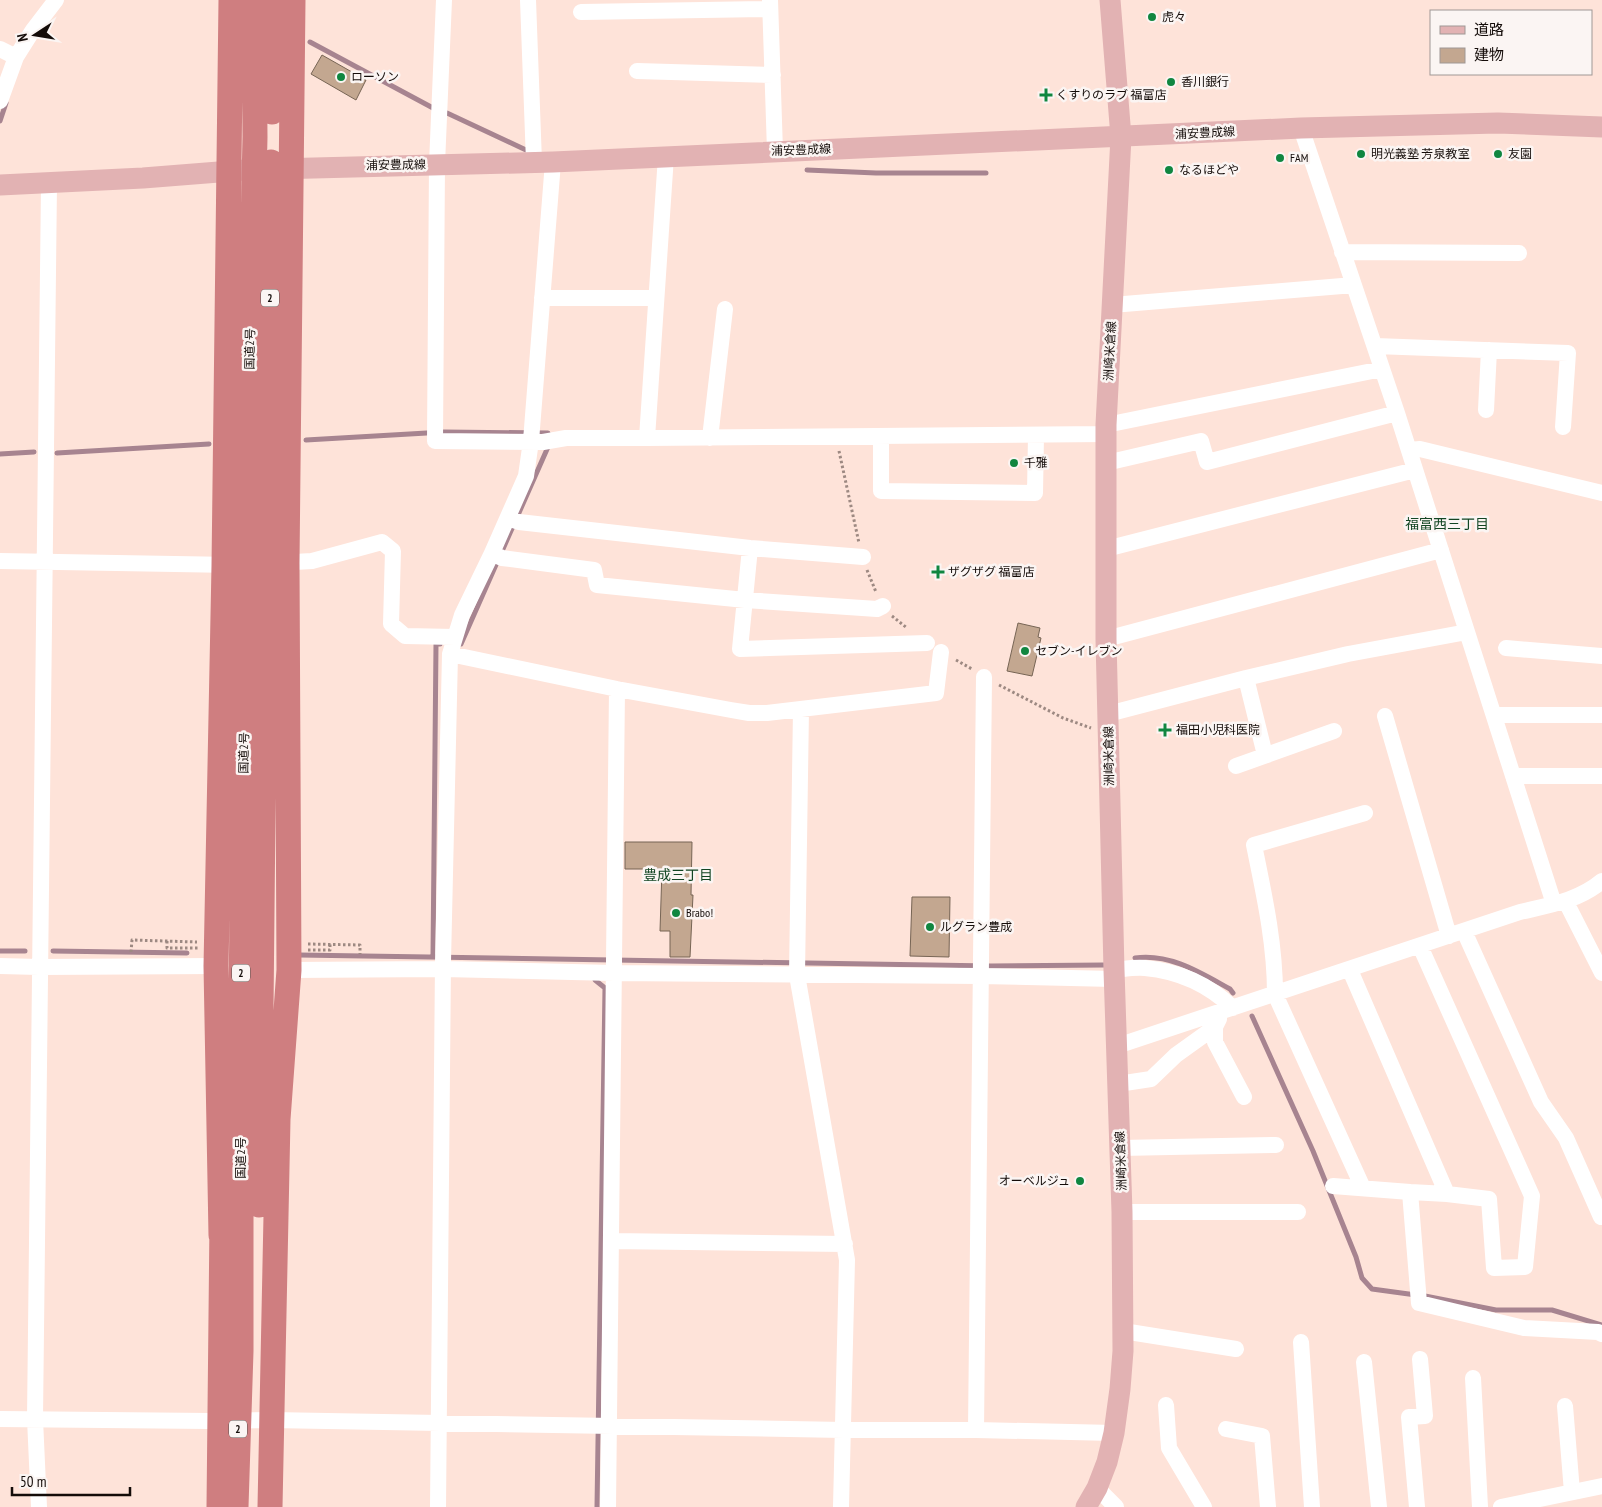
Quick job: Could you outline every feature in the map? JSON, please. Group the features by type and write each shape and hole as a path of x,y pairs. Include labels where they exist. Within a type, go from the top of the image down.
{"highway":[{"path":"222,1235 216,966 232,0"},
{"name":"国道2号","path":"236,1507 249,1351 264,714 256,596 254,0"},
{"name":"国道2号","path":"254,1507 241,999 256,596 273,0"},
{"name":"2","path":"278,1119 289,970 287,563 293,0"},
{"path":"264,714 277,826 275,1043 278,1119 270,1507"},
{"path":"219,1507 222,1235 228,1026 241,999"}],"main road":[{"name":"洲崎米倉線","path":"1086,1507 1097,1488 1107,1462 1114,1433 1120,1388 1123,1331 1122,1212 1106,639 1106,429 1121,137 1110,0"},
{"name":"浦安豊成線","path":"0,185 143,178 229,170 544,162 1300,128 1498,123 1602,127"}],"street":[{"path":"0,101 16,57 33,30 56,0"},
{"path":"444,0 437,164 435,441 538,438 1036,435 1106,429 1382,369"},
{"path":"438,1507 443,961 450,654 462,615 497,556 513,520 538,438 544,162 528,0"},
{"path":"581,12 770,5 775,151"},
{"path":"0,49 16,57"},
{"path":"637,71 773,75"},
{"path":"1300,128 1397,413 1513,776 1560,903 1595,947 1602,973"},
{"path":"646,438 666,156"},
{"path":"39,1507 35,1419 49,183"},
{"path":"1342,252 1519,253"},
{"path":"1112,304 1354,285"},
{"path":"542,298 656,298"},
{"path":"710,438 725,309"},
{"path":"1374,346 1568,353 1563,427"},
{"path":"1486,410 1489,350"},
{"path":"1106,463 1201,441 1207,462 1397,413"},
{"path":"881,436 881,491 1035,492 1036,435"},
{"path":"1409,450 1420,449 1602,493"},
{"path":"1106,549 1415,470"},
{"path":"513,520 750,548 863,557"},
{"path":"0,561 224,566 287,563 312,561 382,542 393,552 391,624 405,636 455,637"},
{"path":"750,548 740,649 927,643"},
{"path":"1106,639 1440,550"},
{"path":"497,556 594,570 598,585 745,600 877,609 883,606"},
{"path":"1108,724 1246,678 1348,654 1467,632"},
{"path":"1506,648 1602,656"},
{"path":"450,654 617,689 749,713 766,713 936,693 942,652"},
{"path":"976,1430 984,677"},
{"path":"1246,678 1264,756"},
{"path":"608,1507 602,1426 611,1240 606,968 617,689"},
{"path":"801,709 797,967 847,1260 841,1507"},
{"path":"1494,715 1602,715"},
{"path":"1385,716 1456,934 1542,1102 1566,1138 1601,1217"},
{"path":"1236,766 1334,730"},
{"path":"1513,776 1602,776"},
{"path":"1363,1188 1275,994 1275,967 1270,925 1254,845 1365,813"},
{"path":"1117,1046 1520,912 1560,903 1592,890 1602,881"},
{"path":"1333,1186 1489,1199 1494,1268 1526,1267 1532,1196 1420,946"},
{"path":"289,970 443,961 606,968 797,967 981,969 1114,974 1143,967 1166,971 1192,980 1220,995 1228,1009"},
{"path":"0,966 216,966"},
{"path":"1350,970 1447,1194"},
{"path":"1118,1084 1151,1079 1176,1055 1215,1027 1228,1009"},
{"path":"1215,1027 1215,1042 1244,1097"},
{"path":"1120,1148 1276,1145"},
{"path":"1410,1192 1419,1303 1524,1328 1598,1332 1602,1334"},
{"path":"1122,1212 1298,1212"},
{"path":"611,1240 845,1244"},
{"path":"1123,1331 1236,1350"},
{"path":"1301,1342 1312,1507"},
{"path":"1417,1507 1410,1417 1425,1416 1420,1359"},
{"path":"1364,1362 1380,1507"},
{"path":"1473,1378 1480,1507"},
{"path":"1166,1405 1169,1448 1204,1507"},
{"path":"1566,1406 1572,1492"},
{"path":"0,1419 271,1420 1114,1433"},
{"path":"1226,1429 1262,1436 1268,1507"},
{"path":"1501,1507 1525,1505 1602,1486"},
{"path":"1097,1488 1116,1507"}],"path":[{"path":"834,436 863,557 873,587 883,606 927,643"},
{"path":"942,652 984,677 1063,718 1108,724"},
{"path":"132,948 132,940 200,942"},
{"path":"167,941 167,948 193,948"},
{"path":"303,944 360,944 360,953"},
{"path":"311,950 330,950 330,944"}],"building":[{"path":"322,55 366,80 356,100 311,74"},
{"path":"1018,623 1040,628 1038,637 1041,638 1032,676 1007,671"},
{"path":"625,842 692,842 691,895 693,895 690,957 670,957 670,931 660,931 662,869 625,869"},
{"name":"ルグラン豊成","path":"912,897 950,897 949,957 910,956"}],"waterway":[{"path":"310,42 433,108"},
{"path":"0,121 6,103"},
{"path":"447,113 526,150"},
{"path":"807,170 876,173 986,173"},
{"path":"306,440 444,432 548,433 548,447 461,644"},
{"path":"57,453 209,444"},
{"path":"0,454 34,452"},
{"path":"433,957 436,644 440,644"},
{"path":"0,951 25,951"},
{"path":"53,951 187,953"},
{"path":"299,955 991,966 1104,965"},
{"path":"1135,958 1161,958 1173,961 1208,977 1230,989 1233,993"},
{"path":"595,975 595,980 605,988 597,1507"},
{"path":"1252,1016 1313,1151 1356,1257 1362,1278 1372,1289 1416,1295"},
{"path":"1425,1296 1496,1310 1552,1310 1602,1325"}],"place":[{"name":"虎々","path":"1152,17"},
{"name":"ローソン","path":"341,77"},
{"name":"香川銀行","path":"1171,82"},
{"name":"くすりのラブ 福富店","path":"1046,95"},
{"name":"明光義塾 芳泉教室","path":"1361,154"},
{"name":"友園","path":"1498,154"},
{"name":"FAM","path":"1280,158"},
{"name":"なるほどや","path":"1169,170"},
{"name":"千雅","path":"1014,463"},
{"name":"ザグザグ 福富店","path":"938,572"},
{"name":"セブン-イレブン","path":"1025,651"},
{"name":"福田小児科医院","path":"1165,730"},
{"name":"Brabo!","path":"676,913"},
{"name":"ルグラン豊成","path":"930,927"},
{"name":"オーベルジュ","path":"1080,1181"}],"district":[{"name":"福富西三丁目","path":"1447,524"},
{"name":"豊成三丁目","path":"678,875"}]}
